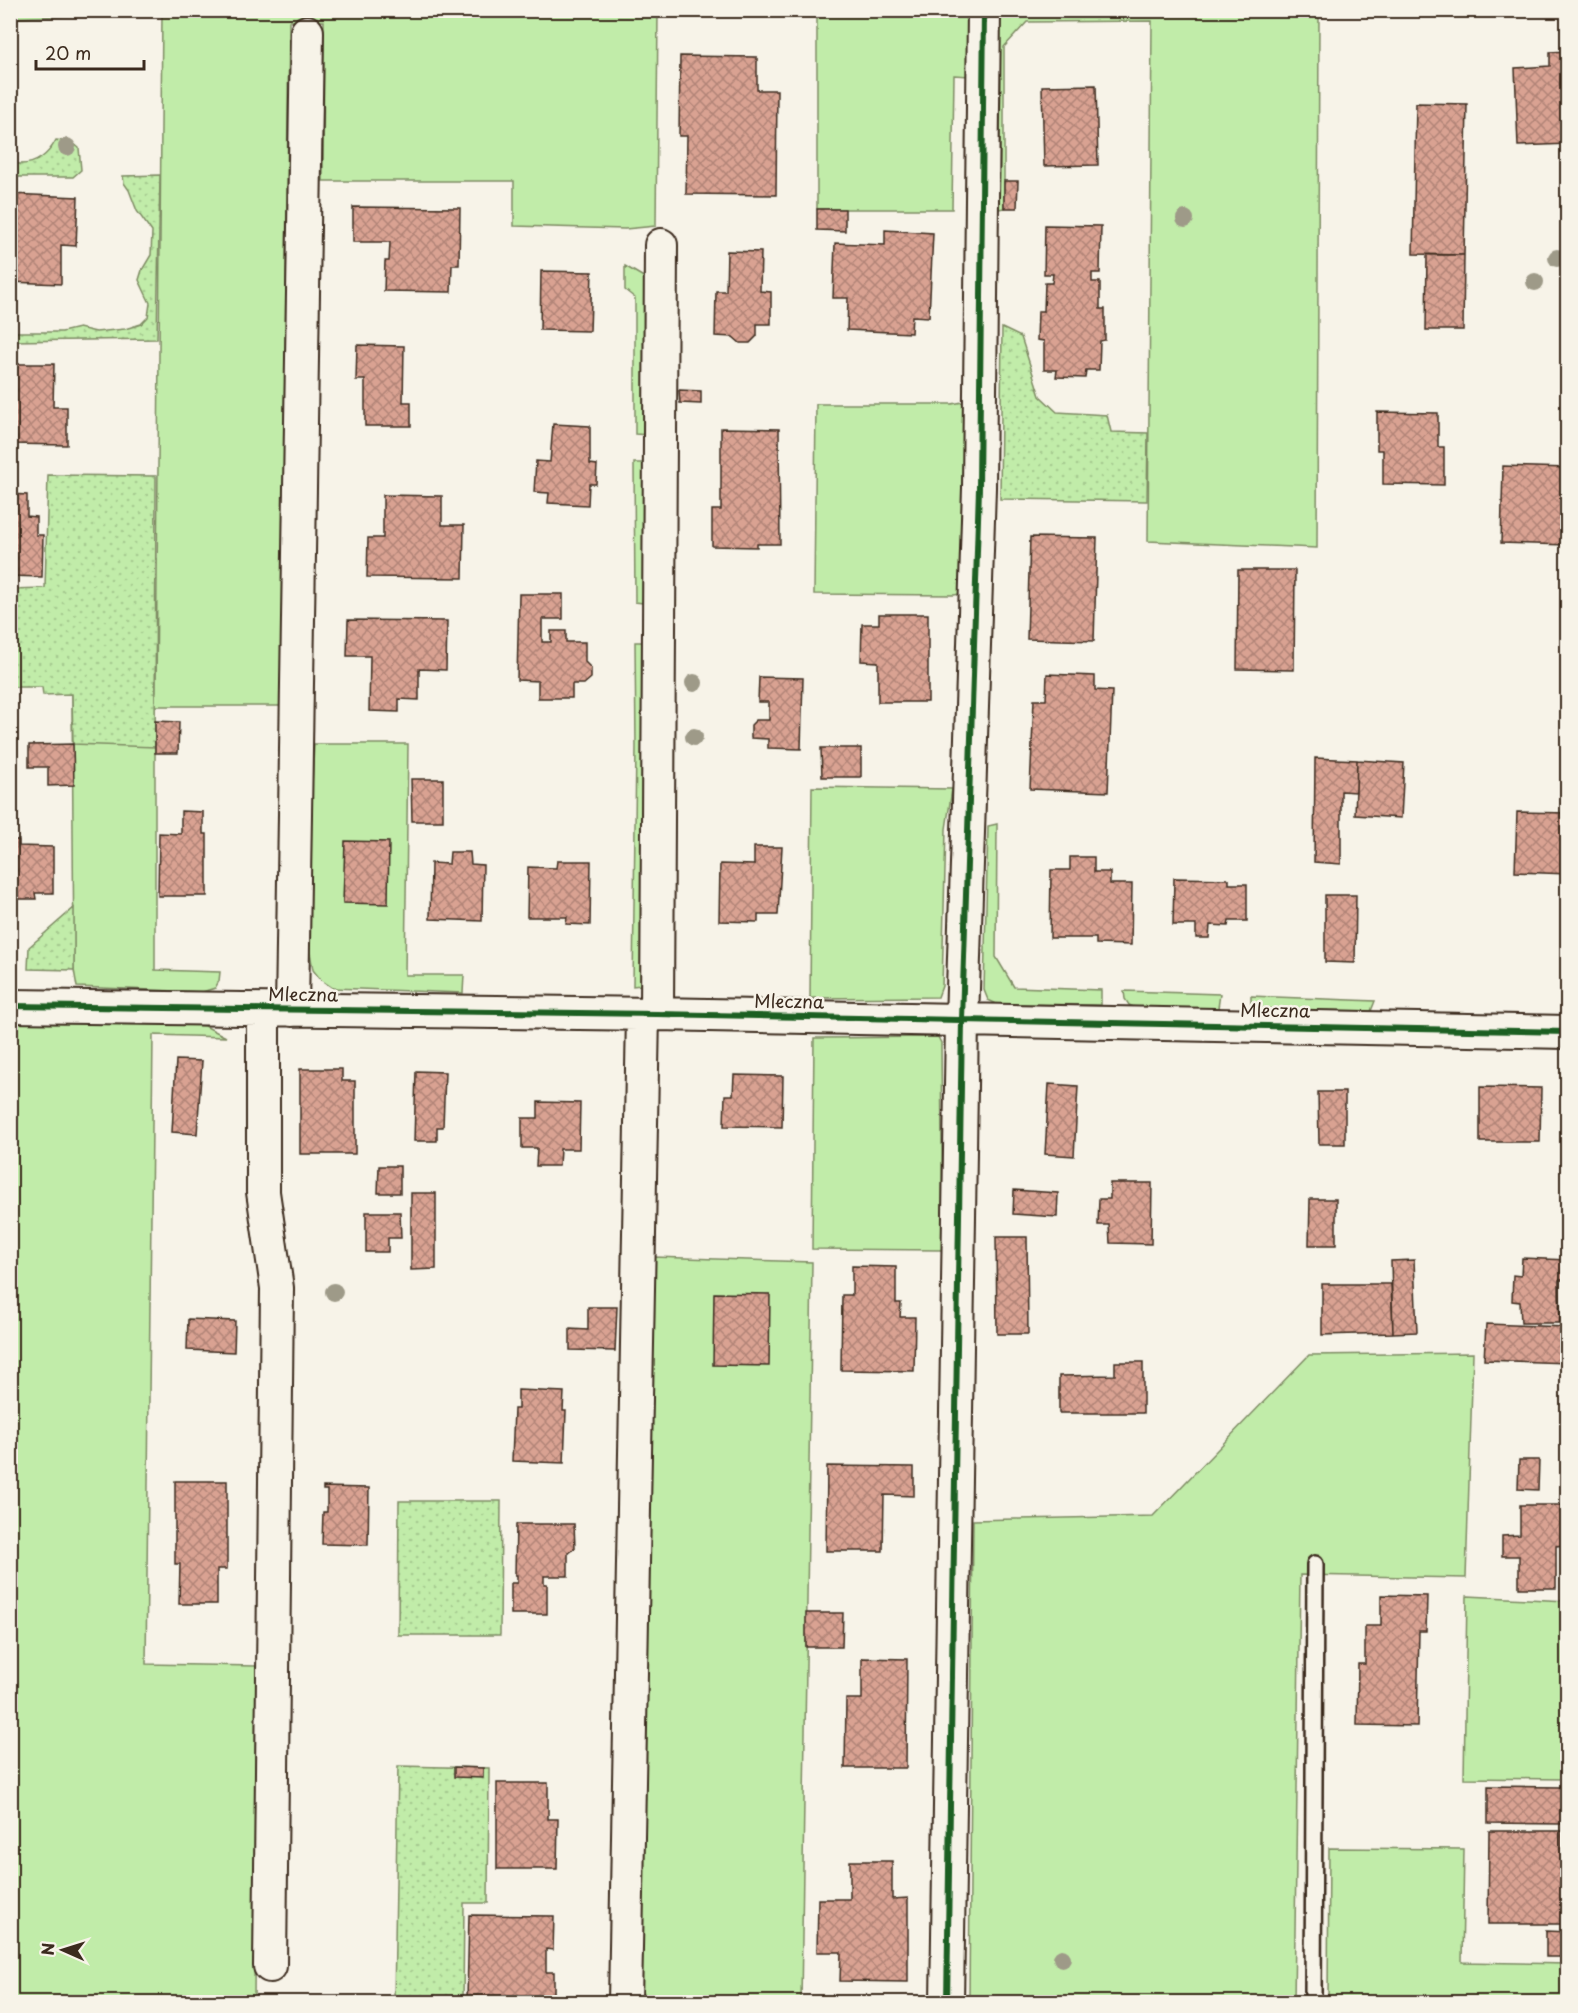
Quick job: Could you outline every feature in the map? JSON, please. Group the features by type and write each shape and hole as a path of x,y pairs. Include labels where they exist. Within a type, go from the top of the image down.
{"street":[{"path":"947,2002 962,1020 979,488 984,10"},
{"path":"270,1966 277,1288 263,1192 278,1010 307,32"},
{"path":"625,2002 650,1014 661,245"},
{"name":"Mleczna","path":"10,1006 650,1014 1568,1032"}],"lane":[{"path":"1313,2002 1315,1564"}],"green space":[{"path":"10,11 658,11 656,226 625,229 514,226 514,181 323,181 324,21 289,21 281,706 155,706 155,970 220,972 215,988 202,992 77,987 74,970 72,694 156,693 162,13 11,18"},
{"path":"817,11 1319,11 1317,548 1148,541 1152,21 1027,22 1004,47 1004,208 999,209 1001,78 954,75 952,209 817,209"},
{"path":"56,140 72,142 79,148 81,170 73,177 11,177 11,163 25,164 43,157"},
{"path":"160,175 157,339 11,341 11,332 62,332 79,328 96,332 125,329 141,324 148,317 150,303 139,280 151,255 152,232 137,211 123,176"},
{"path":"625,266 652,282 649,435 635,434 635,298 625,290"},
{"path":"1002,328 1021,337 1040,396 1057,412 1107,415 1111,432 1148,433 1147,501 1000,499"},
{"path":"963,402 967,455 966,593 954,595 814,594 816,404 952,404"},
{"path":"634,463 651,463 651,604 635,602"},
{"path":"48,475 156,476 155,747 73,744 72,694 43,695 42,687 11,687 10,589 45,588"},
{"path":"635,642 648,642 645,979 641,985 633,986 636,747"},
{"path":"314,744 408,744 405,975 464,975 463,993 333,988 321,980 313,970 307,934"},
{"path":"812,787 952,789 946,829 942,986 938,997 810,998"},
{"path":"997,824 996,957 1014,987 1101,990 1101,1005 997,1004 988,1000 984,990 988,826"},
{"path":"74,908 74,970 28,969 29,947"},
{"path":"1124,991 1220,994 1218,1008 1137,1008 1129,1005"},
{"path":"1251,996 1375,1001 1371,1011 1251,1009"},
{"path":"11,1020 153,1021 205,1026 226,1037 153,1035 146,1664 256,1666 254,2002 11,2002"},
{"path":"938,1037 941,1043 943,1250 812,1249 814,1038"},
{"path":"653,1257 812,1262 801,2002 639,2002"},
{"path":"1473,1353 1466,1578 1300,1575 1294,2002 969,2002 973,1520 1153,1516 1309,1355"},
{"path":"399,1501 501,1501 500,1635 398,1635"},
{"path":"1467,1596 1567,1601 1567,1779 1464,1778"},
{"path":"398,1766 489,1768 488,1903 464,1903 463,2002 394,2002"},
{"path":"1329,1848 1464,1849 1462,1962 1567,1964 1567,2002 1328,2002"}],"building":[{"path":"1568,51 1568,144 1518,146 1515,68 1550,66 1550,52"},
{"path":"680,56 757,57 757,90 777,90 776,195 686,194 687,136 679,136"},
{"path":"1096,85 1098,165 1044,166 1042,86"},
{"path":"1416,103 1467,104 1464,255 1413,254"},
{"path":"1004,181 1018,181 1017,208 1004,208"},
{"path":"10,194 78,197 76,246 61,245 61,284 10,282"},
{"path":"353,207 460,208 459,265 452,265 451,292 384,291 385,261 389,261 390,242 353,242"},
{"path":"817,209 845,209 845,231 817,230"},
{"path":"1045,225 1101,226 1100,273 1092,273 1092,282 1100,282 1100,309 1105,309 1105,340 1100,341 1099,370 1086,370 1085,378 1056,377 1057,370 1044,370 1044,341 1037,340 1038,311 1044,311 1045,283 1052,283 1053,274 1044,274"},
{"path":"885,230 933,233 929,317 912,316 911,333 847,330 848,298 833,298 835,243 885,245"},
{"path":"727,251 761,252 760,291 771,292 771,324 757,324 757,336 750,343 740,343 733,337 715,336 716,291 726,291"},
{"path":"1427,255 1464,255 1463,330 1426,330"},
{"path":"541,271 592,272 590,331 540,330"},
{"path":"357,345 404,346 403,402 411,402 411,426 365,426 365,380 356,380"},
{"path":"10,364 54,364 53,407 67,407 67,445 10,444"},
{"path":"679,390 701,391 701,404 680,403"},
{"path":"1377,412 1438,413 1438,447 1444,447 1444,485 1383,484 1383,450 1377,450"},
{"path":"553,424 590,426 590,464 597,465 596,484 589,484 588,505 548,503 549,493 534,492 536,461 550,462"},
{"path":"721,428 779,429 780,544 757,544 757,547 712,546 712,510 721,510"},
{"path":"1503,466 1568,468 1568,545 1501,543"},
{"path":"10,494 27,495 27,516 36,517 36,535 43,535 42,577 10,576"},
{"path":"383,495 442,496 442,525 464,525 463,578 367,577 368,538 383,538"},
{"path":"1030,537 1097,538 1094,641 1027,639"},
{"path":"1238,570 1295,570 1294,670 1237,669"},
{"path":"519,594 563,594 563,619 542,619 542,642 551,642 551,631 566,631 566,642 585,642 585,662 591,668 591,678 584,684 572,684 572,698 538,698 538,681 517,680"},
{"path":"879,614 928,614 928,702 878,702 878,662 861,661 862,624 879,624"},
{"path":"348,620 447,621 446,670 419,669 419,700 399,699 399,712 369,711 370,656 347,656"},
{"path":"1047,674 1095,676 1095,690 1112,691 1108,792 1030,789 1034,700 1046,700"},
{"path":"759,677 803,678 801,749 768,748 768,739 751,738 751,725 756,720 769,720 769,702 758,702"},
{"path":"155,721 179,722 178,753 155,753"},
{"path":"73,744 74,785 48,786 48,767 29,767 29,745"},
{"path":"821,748 861,748 861,777 822,777"},
{"path":"1315,758 1357,760 1356,792 1341,791 1341,864 1314,862"},
{"path":"1357,760 1404,763 1401,818 1355,815"},
{"path":"411,779 443,779 443,821 412,821"},
{"path":"181,811 203,812 203,834 207,834 207,896 158,896 159,833 181,834"},
{"path":"1517,812 1568,813 1568,874 1515,872"},
{"path":"10,840 19,840 19,846 53,847 53,893 35,893 36,899 17,899 17,893 10,893"},
{"path":"345,841 389,842 388,904 343,903"},
{"path":"754,847 782,847 778,915 758,915 758,922 719,921 720,864 754,865"},
{"path":"450,852 470,852 471,864 483,865 482,921 430,919 431,863 449,864"},
{"path":"1070,857 1094,857 1094,872 1110,872 1110,884 1132,884 1131,945 1096,944 1096,938 1050,938 1051,870 1070,870"},
{"path":"557,861 591,861 590,925 566,924 567,917 527,917 528,867 556,868"},
{"path":"1174,878 1229,879 1229,884 1247,884 1247,921 1229,921 1228,926 1210,925 1209,938 1196,938 1196,925 1173,925"},
{"path":"1325,895 1356,895 1355,963 1325,962"},
{"path":"176,1060 202,1061 197,1134 172,1132"},
{"path":"300,1069 342,1069 342,1081 355,1081 355,1154 300,1154"},
{"path":"416,1071 445,1072 443,1127 437,1127 437,1141 414,1141"},
{"path":"734,1075 783,1076 782,1127 724,1126 725,1095 733,1095"},
{"path":"1049,1084 1078,1086 1074,1156 1045,1154"},
{"path":"1480,1087 1541,1088 1540,1142 1480,1142"},
{"path":"1318,1092 1345,1092 1345,1144 1319,1144"},
{"path":"538,1102 580,1103 579,1149 560,1149 559,1166 536,1166 537,1148 522,1148 522,1118 538,1118"},
{"path":"379,1166 400,1166 400,1193 378,1193"},
{"path":"1110,1183 1152,1183 1151,1244 1110,1243 1109,1225 1098,1225 1099,1199 1110,1199"},
{"path":"1014,1190 1058,1193 1057,1217 1013,1214"},
{"path":"411,1193 436,1193 436,1269 411,1270"},
{"path":"1310,1199 1336,1199 1336,1245 1309,1245"},
{"path":"366,1212 400,1212 401,1238 388,1238 388,1252 366,1252"},
{"path":"996,1237 1027,1237 1028,1334 997,1334"},
{"path":"1522,1258 1567,1260 1568,1280 1559,1280 1560,1323 1521,1323 1520,1302 1512,1301 1513,1275 1521,1276"},
{"path":"1414,1260 1417,1332 1393,1333 1391,1261"},
{"path":"852,1266 896,1267 896,1303 901,1303 900,1317 915,1317 914,1371 841,1370 842,1295 852,1295"},
{"path":"1322,1284 1391,1284 1393,1333 1322,1335"},
{"path":"714,1293 770,1294 769,1366 713,1365"},
{"path":"588,1307 617,1307 615,1351 570,1350 570,1329 588,1330"},
{"path":"188,1319 235,1321 234,1352 187,1350"},
{"path":"1486,1324 1568,1327 1568,1363 1484,1360"},
{"path":"1115,1362 1143,1362 1143,1413 1059,1413 1059,1376 1115,1375"},
{"path":"518,1390 564,1392 563,1411 566,1411 564,1463 512,1461 514,1409 518,1409"},
{"path":"1519,1460 1539,1460 1538,1490 1518,1489"},
{"path":"827,1466 914,1467 914,1496 884,1495 883,1551 826,1551"},
{"path":"175,1481 227,1481 227,1569 217,1569 217,1604 179,1604 180,1564 175,1564"},
{"path":"323,1487 369,1488 368,1545 322,1544 323,1512 327,1512 327,1490 323,1490"},
{"path":"1520,1505 1564,1505 1564,1545 1556,1546 1556,1588 1519,1588 1519,1556 1502,1556 1502,1536 1520,1535"},
{"path":"516,1524 574,1524 575,1548 568,1553 568,1576 544,1576 544,1584 547,1584 547,1614 511,1614 511,1583 517,1583 517,1575 515,1575"},
{"path":"1381,1595 1427,1596 1426,1631 1419,1631 1417,1726 1357,1725 1358,1664 1365,1664 1365,1626 1381,1626"},
{"path":"806,1613 843,1613 842,1647 806,1647"},
{"path":"862,1658 907,1659 906,1768 845,1768 846,1699 862,1699"},
{"path":"454,1767 483,1768 483,1778 454,1777"},
{"path":"497,1783 548,1783 548,1819 558,1819 557,1869 497,1869"},
{"path":"1488,1786 1562,1787 1562,1824 1488,1823"},
{"path":"1489,1831 1562,1831 1562,1924 1488,1924"},
{"path":"850,1861 892,1861 892,1899 908,1898 908,1982 840,1981 841,1952 817,1952 818,1899 850,1899"},
{"path":"469,1915 554,1916 553,1950 546,1949 546,1972 554,1972 554,2001 467,2000"},
{"path":"1546,1931 1568,1932 1568,1957 1546,1957"}],"cycle path":[{"path":"947,2002 962,1020 979,488 984,10"},
{"path":"10,1006 657,1014 1568,1032"}]}
